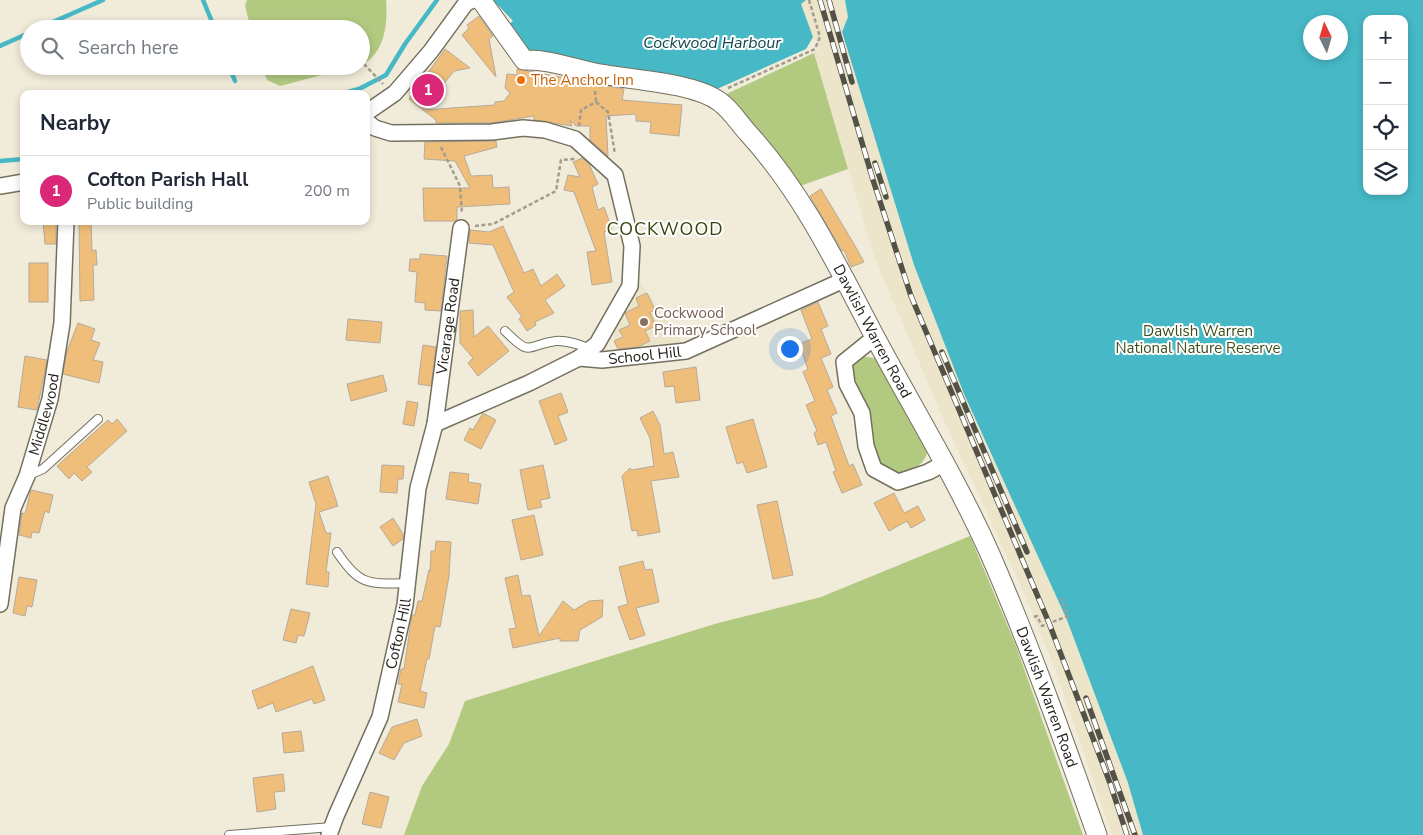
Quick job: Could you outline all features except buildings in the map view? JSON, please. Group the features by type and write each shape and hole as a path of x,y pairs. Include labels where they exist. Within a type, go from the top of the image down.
{"street":[{"path":"370,110 395,92 431,51 466,3 473,0"},
{"name":"Dawlish Warren Road","path":"481,0 524,60 535,59 596,73 694,90 711,96 722,103 771,158 806,210 846,278 945,463 989,552 1017,619 1097,835"},
{"path":"370,124 375,128 391,133 492,132 523,128 546,130 575,139 581,137 616,175 626,216 633,261 630,286 597,344 585,353 529,383 435,424"},
{"path":"0,186 20,183"},
{"name":"Middlewood","path":"0,604 13,508 27,476 50,399 55,371 62,323 66,225"},
{"name":"Vicarage Road","path":"435,424 461,228"},
{"name":"School Hill","path":"585,353 602,360 686,351 846,278"},
{"path":"876,337 844,362 847,384 862,413 866,446 874,469 898,482 928,472 945,463"},
{"name":"Cofton Hill","path":"331,831 380,717 408,583 418,488 435,424"}],"lane":[{"path":"505,331 525,348 532,349 563,341 585,353"},
{"path":"27,476 43,469 98,420"},
{"path":"337,552 358,579 375,582 408,583"},
{"path":"229,835 331,831"}],"path":[{"path":"711,96 814,49 820,37 808,0"},
{"path":"370,69 384,85"},
{"path":"436,134 460,186 461,228 493,224 556,191 561,160 583,156 578,118 581,110 596,102 608,112 618,163"},
{"path":"1037,616 1042,626 1068,616 1061,598"}],"shaded area":[{"path":"806,0 845,0 848,17 842,32 914,265 964,394 1067,620 1128,783 1143,835 1112,835 1055,669 1020,584 942,416 874,256 814,53 820,47 813,37 801,4"},
{"name":"Cockwood Primary School","path":"640,282 685,347 620,354 614,332"}],"green space":[{"path":"247,0 386,0 385,28 380,46 370,59 370,20 249,20 245,6"},
{"path":"814,53 848,169 800,186 720,97"},
{"path":"265,75 322,75 280,86 267,80"},
{"path":"861,356 880,359 928,450 926,457 921,463 904,473 894,472 882,465 874,453 870,416 853,370 852,362"},
{"path":"970,536 1016,646 1083,835 404,835 422,786 449,744 465,701 718,623 821,597"}],"water":[{"name":"Cockwood Harbour","path":"493,0 806,0 801,4 813,37 806,49 717,89 593,63 526,52 505,27 513,21"},
{"name":"Dawlish Warren National Nature Reserve","path":"845,0 1423,0 1423,835 1143,835 1128,783 1067,620 964,394 914,265 842,32 848,17"}],"waterway":[{"path":"57,20 103,0"},
{"path":"203,0 211,20"},
{"path":"355,90 386,75 405,44 437,0"},
{"path":"0,46 20,37"},
{"path":"233,75 235,81"},
{"path":"0,161 20,159"}],"railway":[{"path":"820,0 873,180 911,296 1049,623 1110,783 1127,835"},
{"path":"829,0 852,82"},
{"path":"875,163 886,197"},
{"path":"942,352 1027,552"},
{"path":"1086,698 1135,835"}],"place":[{"name":"The Anchor Inn","path":"521,80"},
{"name":"Cofton Parish Hall","path":"428,90"},
{"name":"Cockwood Primary School","path":"644,322"}],"district":[{"name":"COCKWOOD","path":"665,229"}]}
